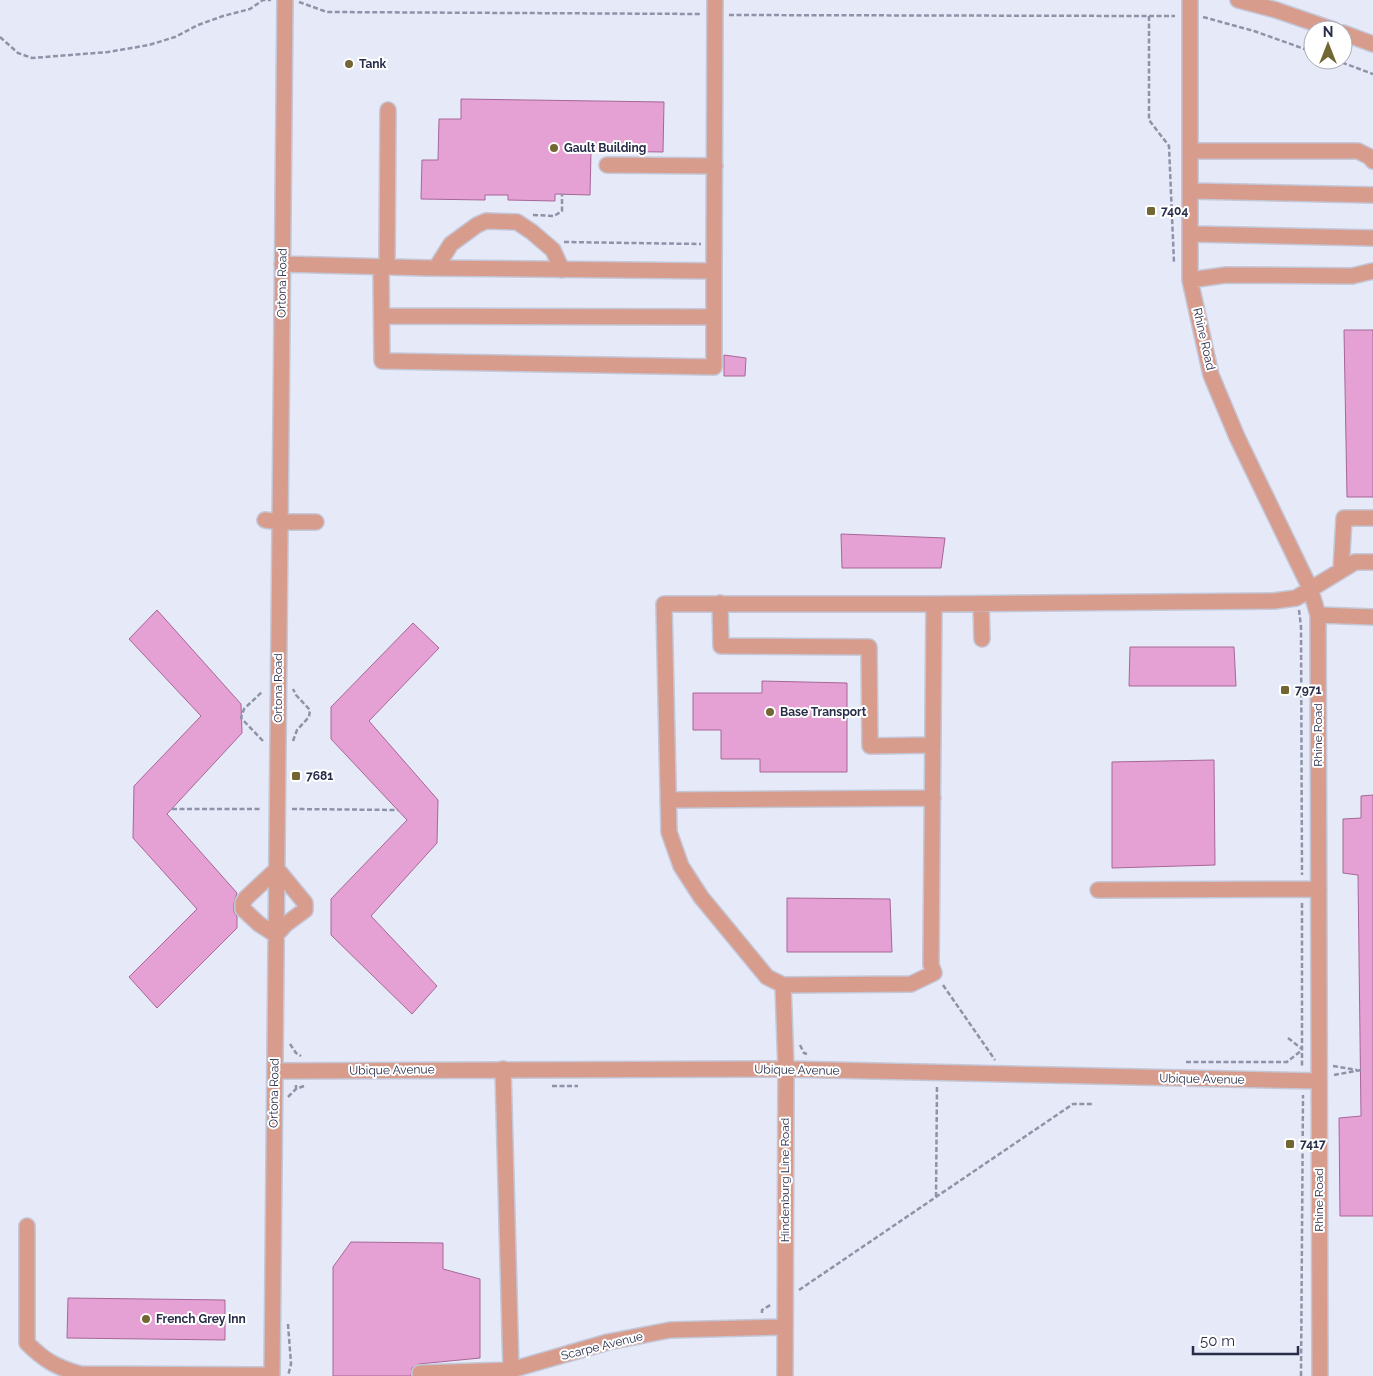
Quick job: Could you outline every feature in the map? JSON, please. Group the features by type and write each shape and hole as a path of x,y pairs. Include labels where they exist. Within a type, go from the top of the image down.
{"street":[{"name":"Ortona Road","path":"272,1375 277,869 272,521 282,264 285,0"},
{"name":"Rhine Road","path":"1190,0 1190,280 1211,374 1237,436 1310,588 1318,615 1320,1376"},
{"path":"1238,0 1305,20"},
{"path":"388,110 382,361 714,367 715,7"},
{"path":"1353,37 1373,44"},
{"path":"1190,151 1358,151 1373,160"},
{"path":"608,165 715,166"},
{"path":"1191,191 1373,195"},
{"path":"436,268 451,244 477,225 486,221 517,222 532,232 552,250 562,270"},
{"path":"1191,234 1373,238"},
{"path":"282,264 436,268 714,271"},
{"path":"1190,280 1226,275 1352,276 1373,271"},
{"path":"382,316 714,317"},
{"path":"1341,570 1344,518 1373,518"},
{"path":"272,521 316,522"},
{"path":"934,604 931,965 934,973 911,984 783,985 767,977 702,897 680,866 669,832 664,604 720,603 981,604 1274,601 1296,598 1355,562 1373,562"},
{"path":"720,603 721,646 868,647 870,746 933,745"},
{"path":"981,604 982,638"},
{"path":"1318,615 1373,616"},
{"path":"668,800 933,798"},
{"path":"277,869 305,903 305,910 286,924 276,935 252,918 243,909 243,903 277,869"},
{"path":"1098,890 1319,889"},
{"name":"Hindenburg Line Road","path":"783,985 786,1069 784,1376"},
{"path":"503,1069 511,1370"},
{"name":"Ubique Avenue","path":"275,1071 786,1069 1319,1081"},
{"path":"27,1226 27,1343 44,1360 61,1369 80,1374 272,1375"},
{"name":"Scarpe Avenue","path":"420,1373 511,1370 608,1342 670,1330 785,1327"}],"path":[{"path":"0,37 18,54 32,58 108,52 149,45 175,37 198,25 250,9 263,0 285,0 298,1 327,12 715,7 1190,16 1214,19 1235,25 1303,49"},
{"path":"1149,16 1149,120 1169,146 1175,270"},
{"path":"1353,67 1373,74"},
{"path":"533,219 529,216 554,216 562,211 562,194"},
{"path":"556,240 566,242 704,244"},
{"path":"1296,598 1302,628 1301,1376"},
{"path":"288,809 398,810"},
{"path":"934,973 995,1060 986,1060"},
{"path":"288,1038 296,1053 307,1059"},
{"path":"785,1042 798,1042 804,1053 811,1056"},
{"path":"1178,1062 1287,1062 1302,1050"},
{"path":"1319,1081 1333,1075 1361,1070"},
{"path":"936,1197 937,1084"},
{"path":"762,1328 762,1310 797,1290 1073,1104 1093,1104"}],"building":[{"name":"Gault Building","path":"461,99 664,102 663,152 591,151 590,195 555,194 555,201 508,200 508,195 485,195 485,200 421,199 422,160 438,160 439,119 461,119"},
{"path":"1344,330 1373,330 1373,497 1347,497"},
{"path":"724,355 746,358 745,376 724,376"},
{"path":"841,534 945,538 941,568 842,568"},
{"path":"157,610 241,704 242,733 167,814 237,893 234,912 237,916 237,928 157,1008 129,977 197,909 133,838 134,786 201,716 129,639"},
{"path":"413,623 439,648 369,721 438,800 437,843 371,916 437,986 412,1014 331,935 331,899 407,820 331,739 331,707"},
{"path":"1130,647 1234,647 1236,686 1129,686"},
{"name":"Base Transport","path":"762,681 847,683 847,772 760,772 760,759 721,759 721,730 693,730 693,693 762,693"},
{"path":"1214,760 1215,865 1112,868 1112,762"},
{"path":"1373,795 1373,1216 1340,1216 1339,1118 1361,1116 1358,875 1343,873 1343,819 1361,818 1361,796"},
{"path":"787,898 890,899 892,952 787,952"},
{"path":"351,1242 443,1243 443,1269 480,1279 480,1358 419,1364 412,1368 411,1376 333,1376 333,1267"},
{"name":"French Grey Inn","path":"68,1298 225,1300 225,1340 67,1338"}],"place":[{"name":"Tank","path":"349,64"},
{"name":"Gault Building","path":"554,148"},
{"name":"7404","path":"1151,211"},
{"name":"7971","path":"1285,690"},
{"name":"Base Transport","path":"770,712"},
{"name":"7681","path":"296,776"},
{"name":"7417","path":"1290,1144"},
{"name":"French Grey Inn","path":"146,1319"}]}
